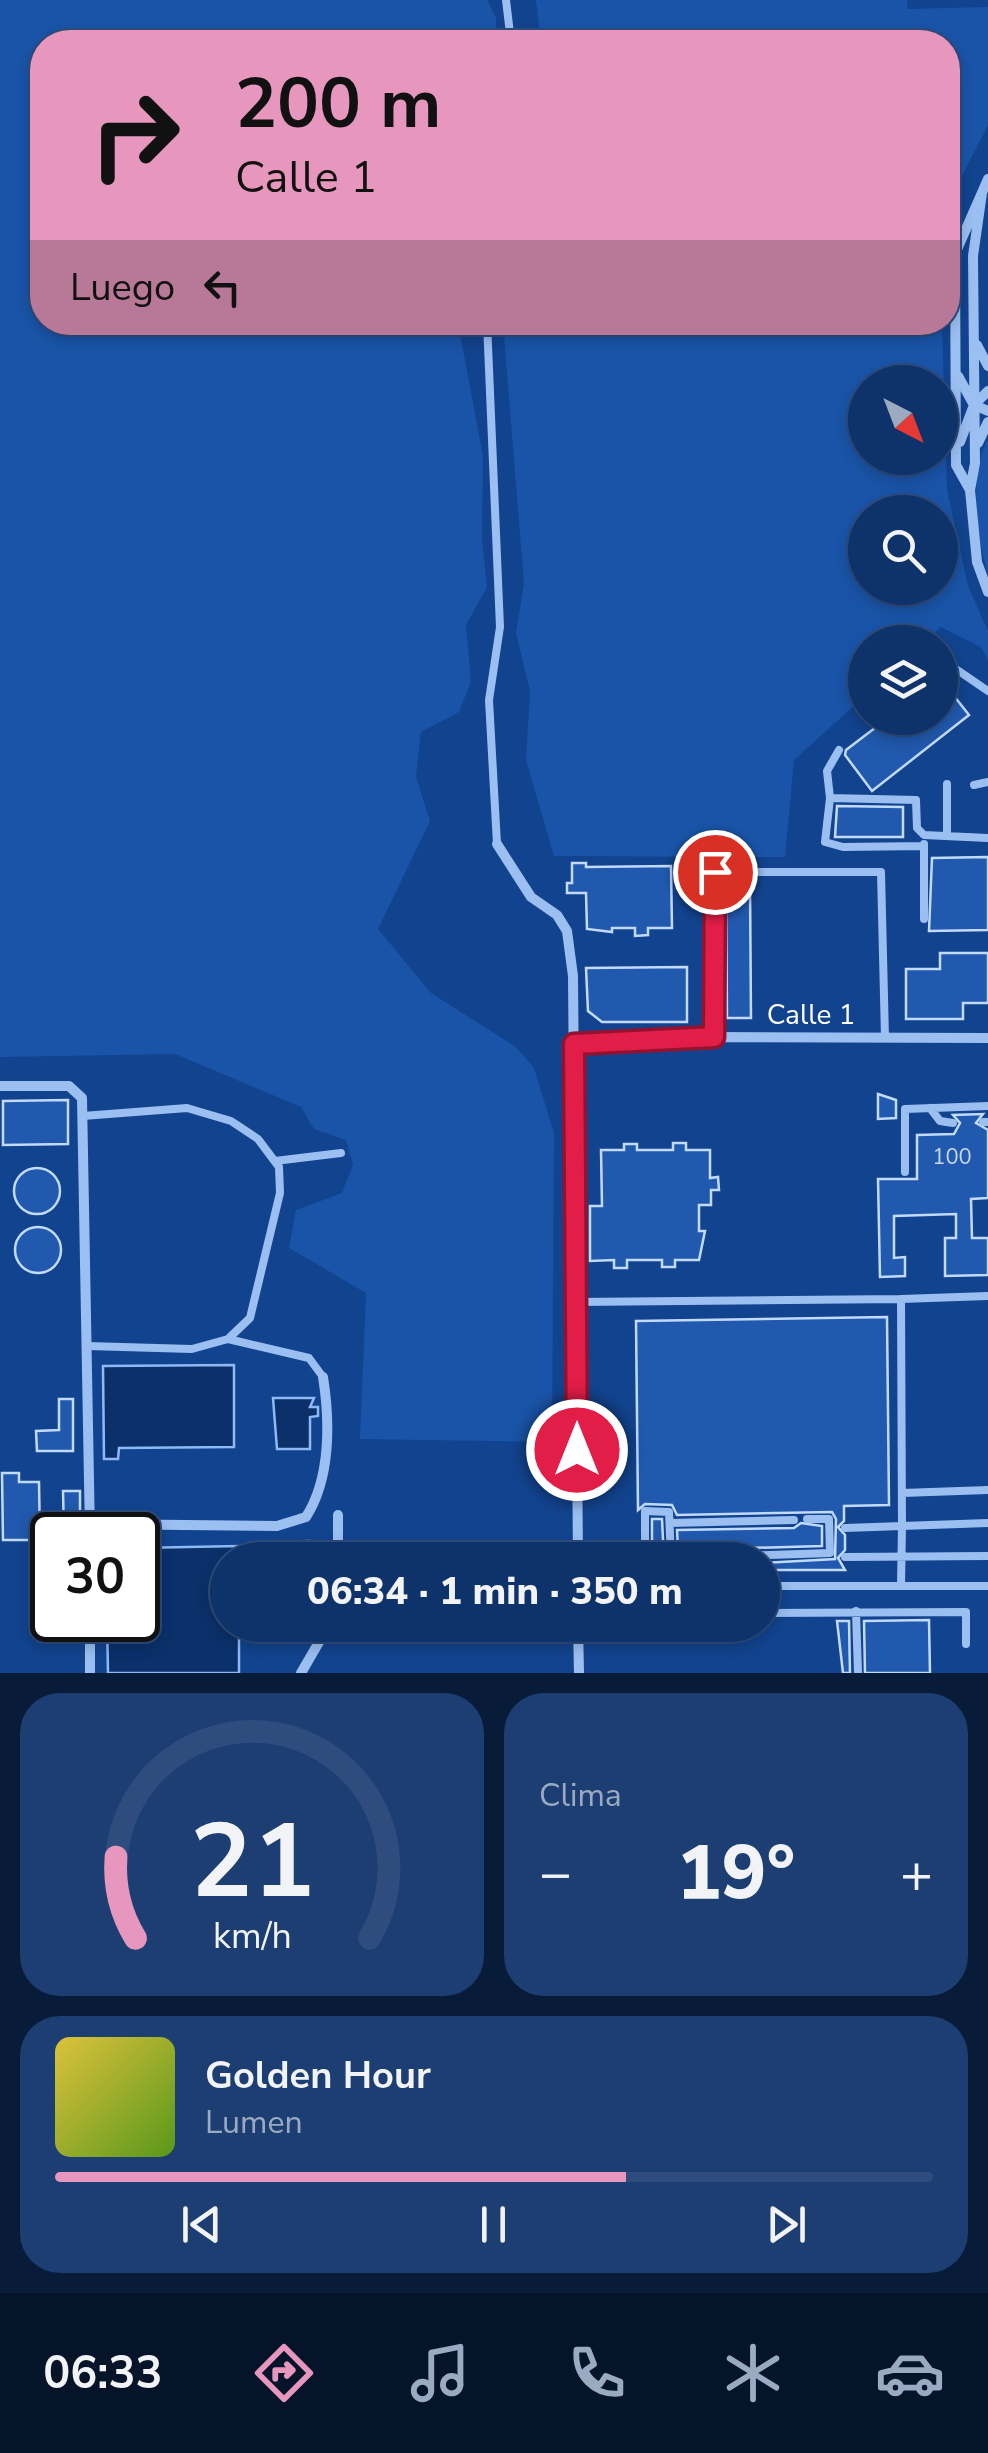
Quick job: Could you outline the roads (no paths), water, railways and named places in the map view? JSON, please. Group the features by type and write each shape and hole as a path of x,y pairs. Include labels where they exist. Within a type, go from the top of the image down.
{"street":[{"path":"960,243 988,178"},
{"path":"975,463 973,256 982,193"},
{"path":"956,335 956,365"},
{"path":"974,338 988,366"},
{"path":"958,374 974,404 988,411"},
{"path":"958,448 974,404 988,391"},
{"path":"988,422 980,435 970,490 977,562 988,592"},
{"path":"958,469 970,490"},
{"path":"497,844 531,896 557,915 567,930 573,976 578,1542"},
{"name":"Calle 1","path":"574,1044 714,1037 988,1038"},
{"path":"0,1086 68,1086 82,1098 90,1512"},
{"path":"160,1528 278,1526 306,1517 319,1496 321,1480 329,1412 323,1377"},
{"path":"338,1514 338,1542"},
{"path":"90,1642 90,1673"},
{"path":"301,1673 320,1642"},
{"path":"578,1642 579,1673"}],"lane":[{"path":"506,0 510,30"},
{"path":"488,335 500,627 489,700 497,844"},
{"path":"958,670 988,691"},
{"path":"839,750 827,770 830,798 825,842 844,847 924,846"},
{"path":"974,785 988,782"},
{"path":"946,784 947,836"},
{"path":"830,798 916,800 916,828 924,834 988,838"},
{"path":"924,834 924,919"},
{"path":"714,1037 715,872 881,872 885,1038"},
{"path":"905,1172 905,1109 988,1106"},
{"path":"82,1116 188,1108 231,1121 258,1139 274,1162 280,1192 250,1318 228,1339"},
{"path":"930,1108 940,1121 953,1123"},
{"path":"274,1162 341,1153"},
{"path":"576,1302 988,1296"},
{"path":"901,1299 902,1586"},
{"path":"86,1346 192,1348 228,1339 308,1358 323,1377"},
{"path":"902,1493 988,1490"},
{"path":"645,1542 646,1512 669,1512 670,1558 830,1553 829,1519 807,1519"},
{"path":"670,1523 794,1520"},
{"path":"844,1528 988,1523"},
{"path":"845,1557 988,1556"},
{"path":"780,1586 988,1586"},
{"path":"856,1611 858,1673"},
{"path":"780,1612 966,1612 966,1644"}]}
